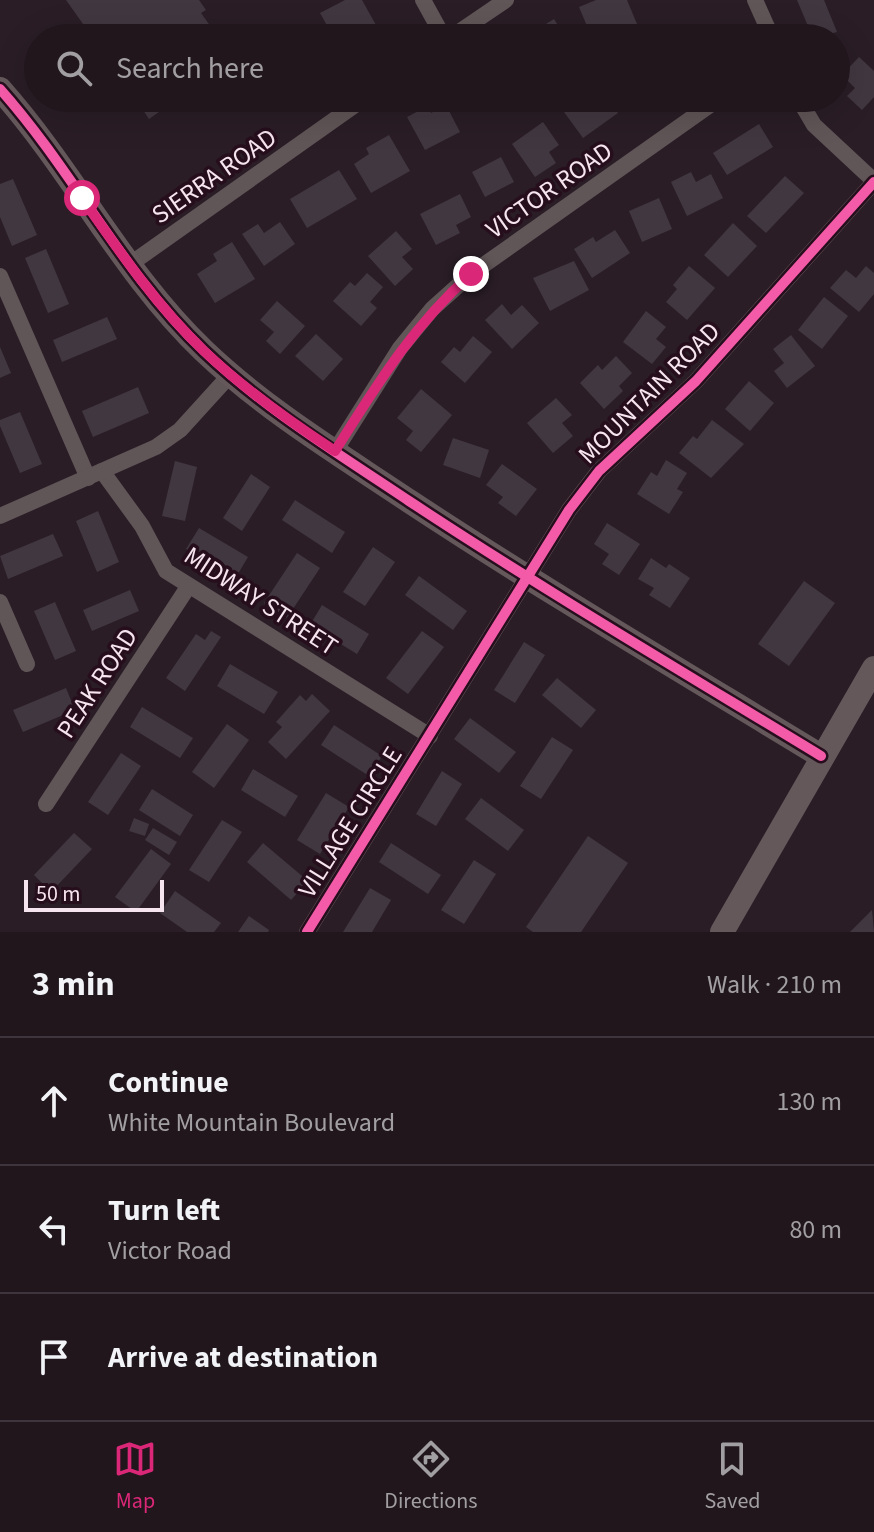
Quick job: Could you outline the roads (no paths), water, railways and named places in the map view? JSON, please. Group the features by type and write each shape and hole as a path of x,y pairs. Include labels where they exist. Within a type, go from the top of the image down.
{"street":[{"path":"423,0 438,24"},
{"path":"469,24 506,0"},
{"path":"755,0 766,24"},
{"path":"0,89 42,137 129,265 202,349 230,375 335,451 527,579 821,756"},
{"name":"SIERRA ROAD","path":"129,265 345,112"},
{"name":"VICTOR ROAD","path":"335,451 400,348 441,300 471,274 700,112"},
{"path":"806,112 814,125 874,182"},
{"name":"MOUNTAIN ROAD","path":"430,736 569,510 599,471 696,381 874,182"},
{"name":"MIDWAY STREET","path":"0,276 95,474 142,526 158,561 188,587 430,736"},
{"path":"0,516 156,447 180,430 230,375"},
{"name":"PEAK ROAD","path":"46,804 188,587"},
{"path":"0,602 27,664"},
{"path":"722,932 874,668"},
{"name":"VILLAGE CIRCLE","path":"307,932 430,736"}]}
